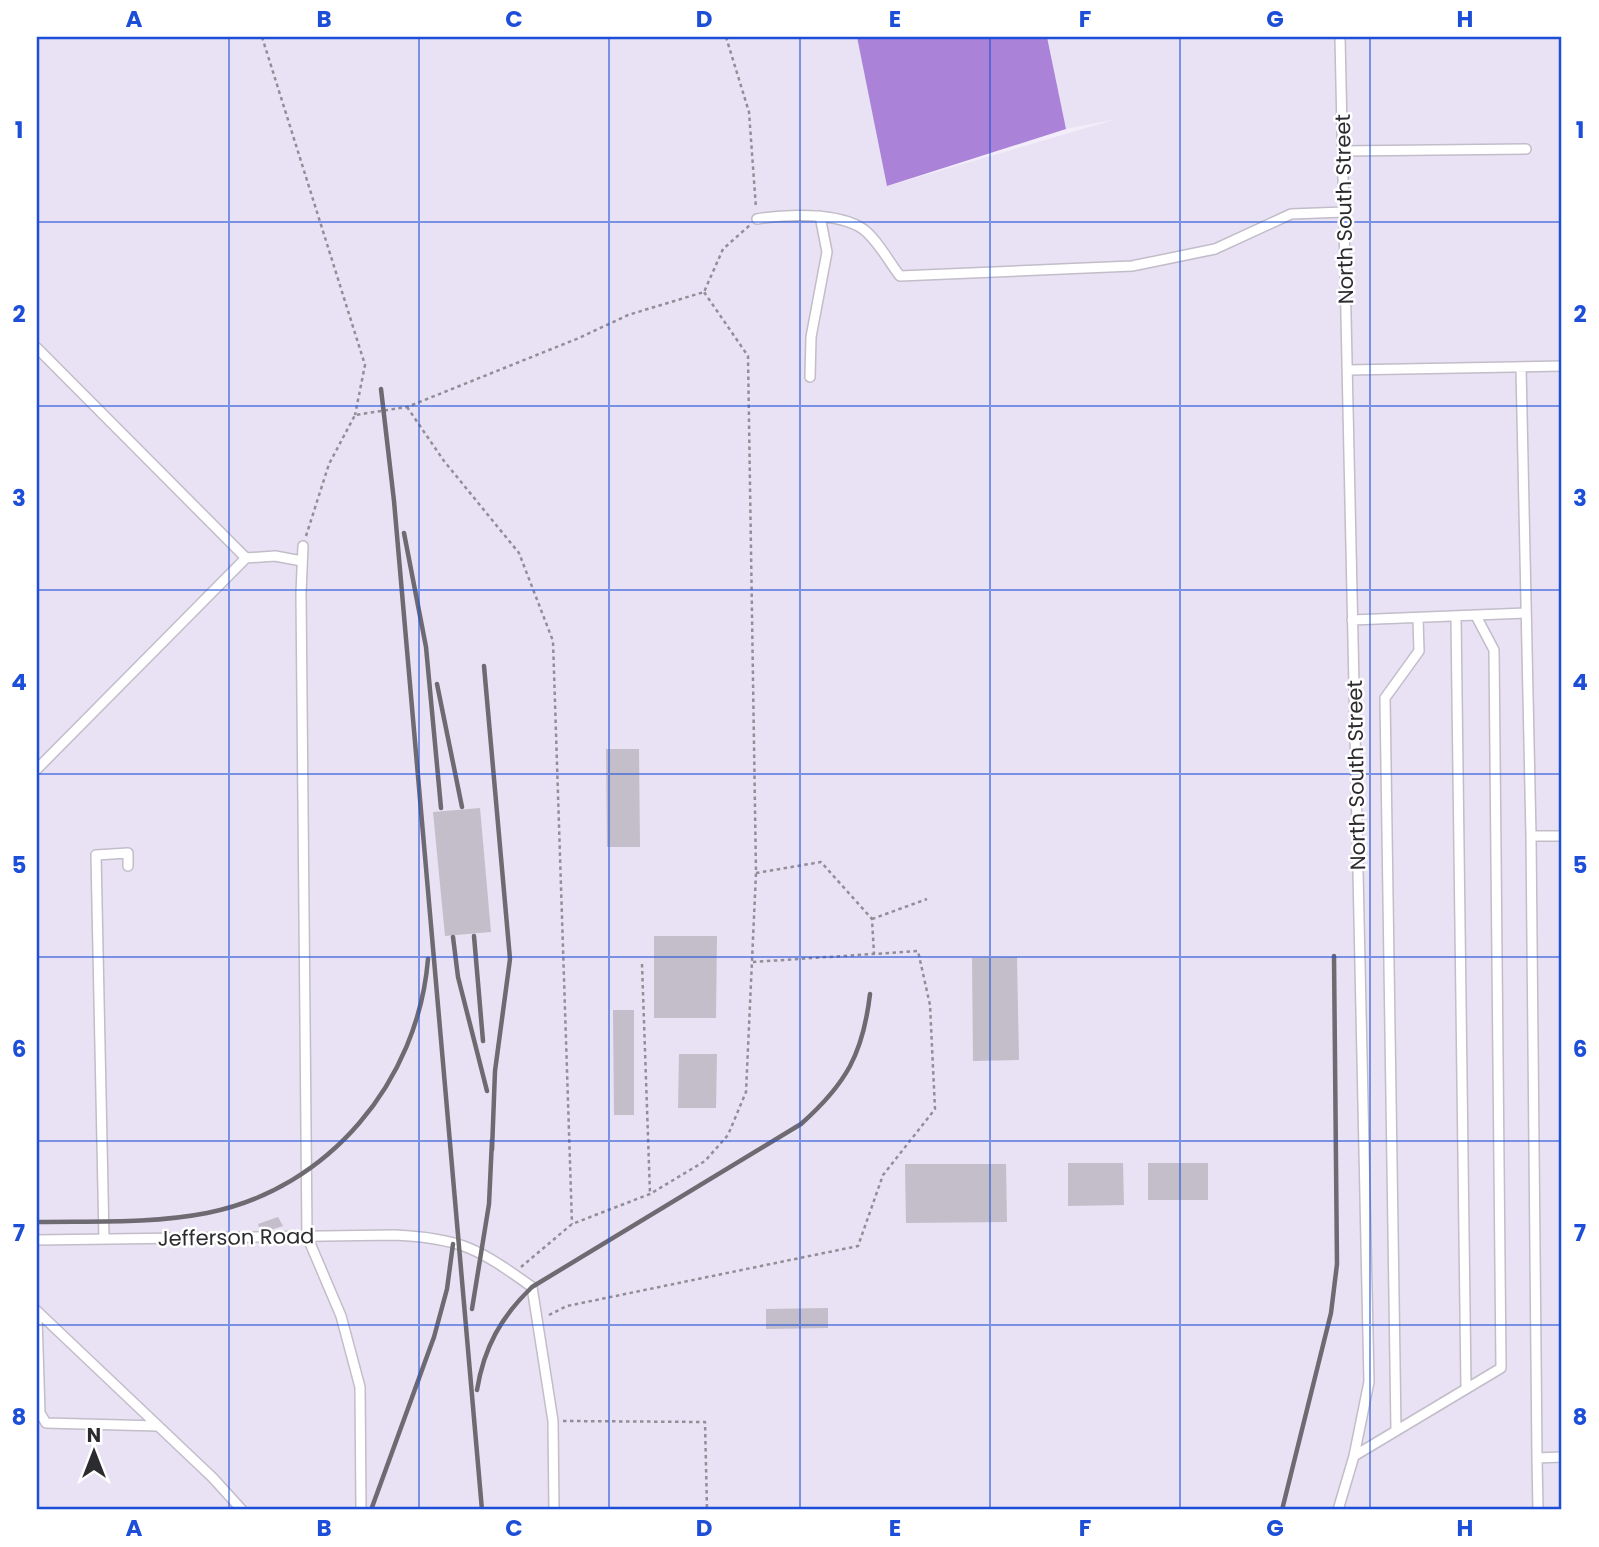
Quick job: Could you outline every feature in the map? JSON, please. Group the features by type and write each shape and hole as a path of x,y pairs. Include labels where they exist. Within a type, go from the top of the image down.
{"lane":[{"name":"North South Street","path":"1338,1510 1354,1456 1369,1382 1340,37"},
{"path":"1343,150 1526,149"},
{"path":"757,219 785,214 820,216 863,229 900,276 1132,265 1214,249 1291,214 1343,212"},
{"path":"810,377 811,337 827,252 820,216"},
{"path":"37,348 246,558"},
{"path":"1348,370 1562,366"},
{"path":"1521,367 1531,836 1538,1510"},
{"path":"303,546 307,1236 341,1316 360,1387 361,1510"},
{"path":"37,769 246,558 275,556 302,561"},
{"path":"1352,620 1526,612"},
{"path":"1354,1456 1501,1368 1493,650 1476,616"},
{"path":"1455,617 1466,1388"},
{"path":"1396,1430 1385,698 1419,651 1418,618"},
{"path":"1531,836 1562,835"},
{"path":"104,1239 96,855 128,853 128,866"},
{"name":"Jefferson Road","path":"37,1240 435,1237 482,1251 532,1287 537,1321"},
{"path":"37,1311 242,1510"},
{"path":"37,1318 40,1413 46,1423 158,1426"},
{"path":"537,1321 553,1421 554,1510"},
{"path":"1536,1458 1562,1457"}],"path":[{"path":"262,37 365,365 355,415 329,464 303,546"},
{"path":"355,415 407,407 579,338 628,315 704,292 723,249 757,219 749,111 726,37"},
{"path":"513,1273 572,1224 650,1194 705,1161 728,1135 746,1092 756,873 748,356 704,292"},
{"path":"407,407 444,461 519,553 553,641 572,1224"},
{"path":"756,873 821,862 872,919 874,954"},
{"path":"872,919 927,899"},
{"path":"537,1321 567,1306 858,1247 883,1175 935,1109 930,1005 918,951 753,962"},
{"path":"642,964 650,1194"},
{"path":"553,1421 705,1422 707,1510"}],"shaded area":[{"path":"37,37 857,37 888,186 1117,119 1066,129 1047,37 1562,37 1562,1510 37,1510"},
{"path":"857,37 1047,37 1066,129 887,186"}],"building":[{"path":"606,749 639,749 640,847 607,847"},
{"path":"480,808 491,932 445,936 433,812"},
{"path":"654,936 717,936 716,1018 654,1018"},
{"path":"1017,957 1019,1060 973,1061 972,958"},
{"path":"613,1010 634,1010 634,1115 614,1115"},
{"path":"679,1054 717,1054 716,1108 678,1108"},
{"path":"1068,1163 1123,1163 1124,1205 1068,1206"},
{"path":"1148,1163 1208,1163 1208,1200 1148,1200"},
{"path":"905,1164 1006,1164 1007,1222 906,1223"},
{"path":"278,1217 283,1226 261,1233 258,1224"},
{"path":"828,1308 828,1328 766,1329 766,1309"}],"railway":[{"path":"381,389 394,501 482,1510"},
{"path":"404,533 426,647 441,808"},
{"path":"484,666 510,959 495,1071 492,1150"},
{"path":"437,684 462,807"},
{"path":"474,936 483,1041"},
{"path":"453,937 458,977 487,1091"},
{"path":"1282,1510 1331,1313 1337,1264 1334,956"},
{"path":"37,1222 186,1217 251,1200 292,1180 328,1154 360,1123 386,1087 406,1047 421,1004 428,959"},
{"path":"477,1390 484,1360 495,1334 511,1310 532,1287 801,1124 817,1109 841,1081 857,1051 870,994"},
{"path":"472,1309 489,1204 492,1140"},
{"path":"371,1510 434,1337 447,1289 453,1244"}]}
